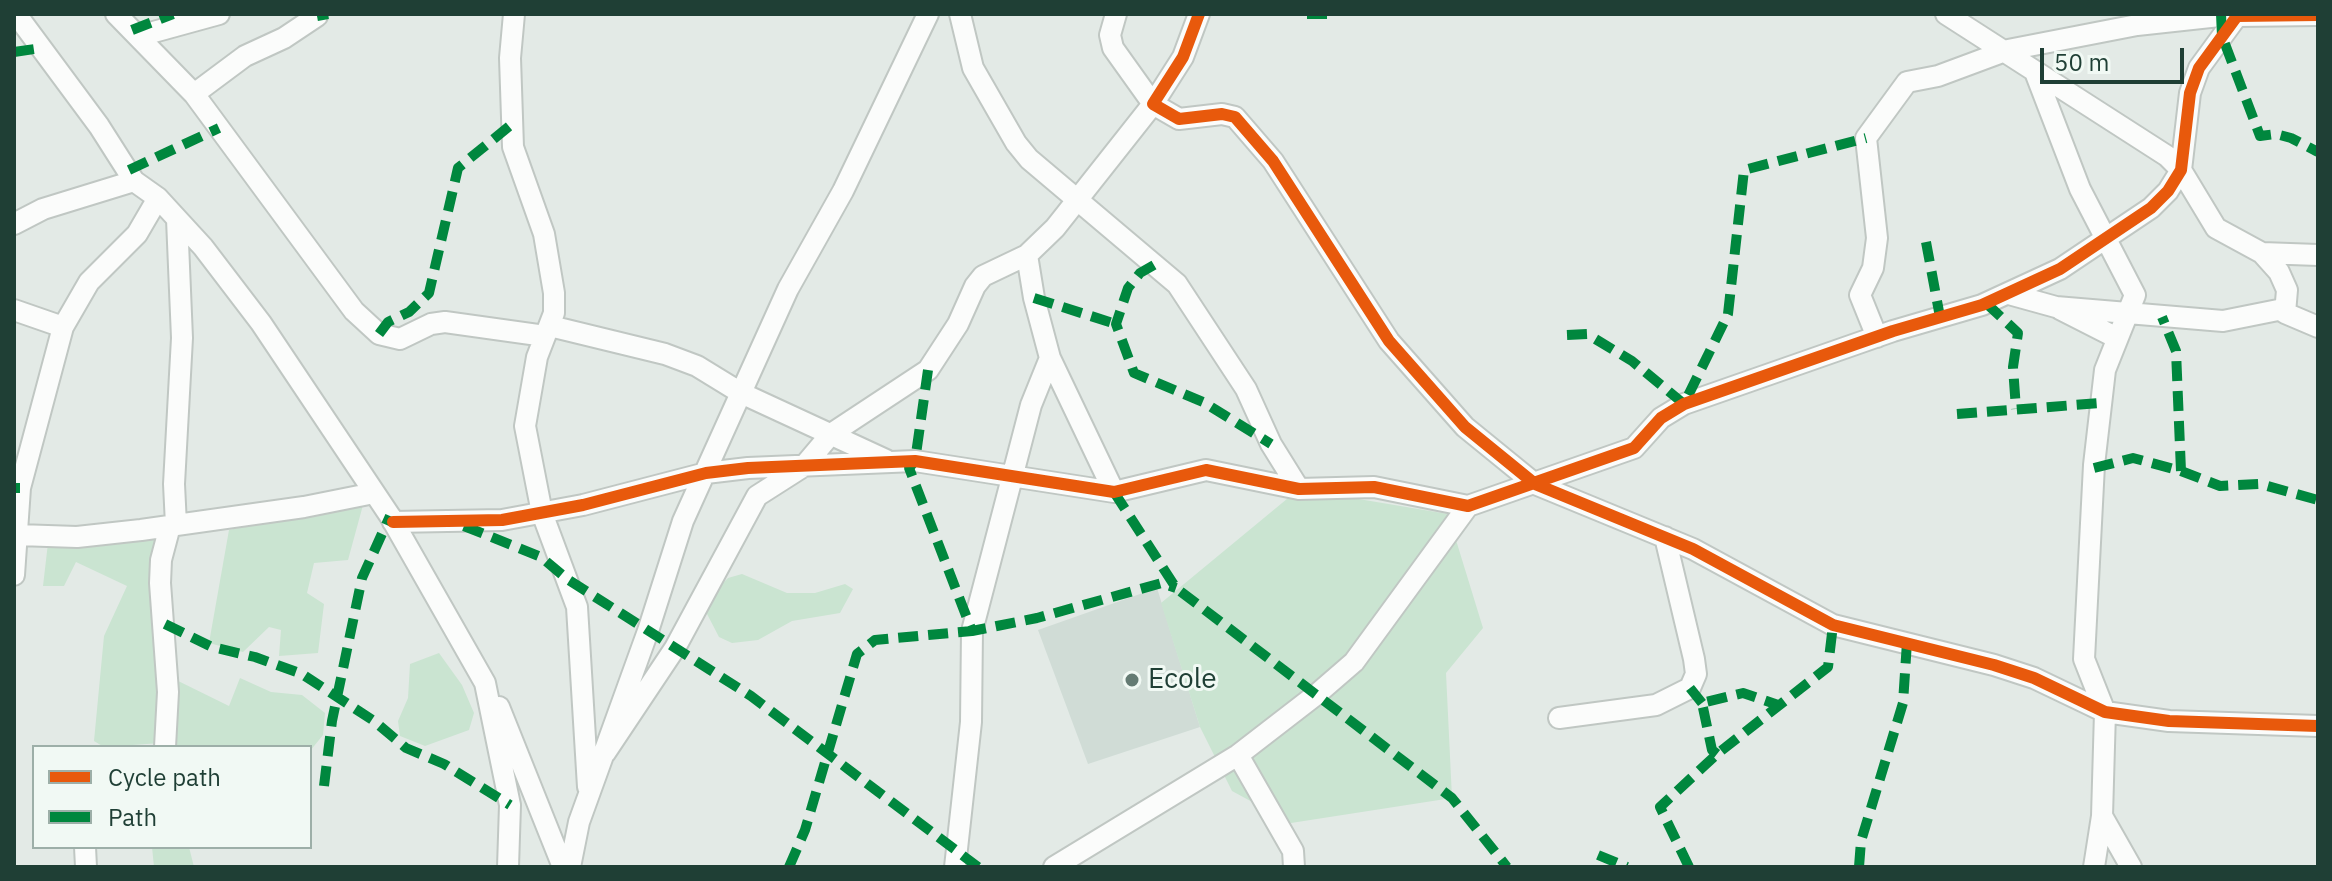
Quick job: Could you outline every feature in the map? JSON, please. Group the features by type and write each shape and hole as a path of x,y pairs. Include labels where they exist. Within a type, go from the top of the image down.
{"street":[{"path":"16,14 99,126 134,181 158,198 203,247 261,323 393,522 507,721 563,867"},
{"path":"116,14 194,94 354,311 379,334 400,339 431,324 445,322 548,331 665,354 697,366 741,393 891,462"},
{"path":"139,36 219,14"},
{"path":"514,14 510,58 513,147 544,234 554,293 548,331 537,357 525,426 542,513 577,607 589,797"},
{"path":"570,867 589,797 683,521 788,289 868,142 928,14"},
{"path":"960,14 973,68 1005,126 1029,159 1177,284 1246,389 1271,444 1299,489"},
{"path":"1116,14 1110,35 1113,48 1153,104 1179,119 1222,114 1235,117 1273,161 1389,341 1465,427 1535,484 1665,537 1833,625 1994,665 2034,678 2105,712 2169,721 2318,726"},
{"path":"605,753 675,648 757,496 804,466 831,434 928,370 983,276 1027,255 1055,228 1153,104 1183,57 1199,14"},
{"path":"1946,14 2008,50 2035,72 2150,143 2181,170 2216,228 2262,253 2284,281 2287,290 2283,309"},
{"path":"393,522 458,523 542,513 706,473 915,461 1114,492 1206,470 1299,489 1374,487 1468,506 1634,448 1673,408 2009,294 2060,269 2151,208 2181,170 2190,93 2199,68 2238,15"},
{"path":"1877,337 1860,295 1873,268 1877,238 1866,143 1868,132 1907,82 1938,76 2008,50 2151,22 2238,15 2318,15"},
{"path":"194,94 245,56 284,38 317,16"},
{"path":"2035,72 2080,189 2135,295 2130,315 2105,370 2094,465 2084,659 2105,712 2102,816 2094,867"},
{"path":"14,224 43,209 134,181"},
{"path":"14,575 20,488 63,327 89,282 137,234 158,198"},
{"path":"165,745 168,692 160,583 161,560 173,525 182,338 177,219"},
{"path":"2262,253 2318,255"},
{"path":"1027,255 1034,298 1050,358 1114,492"},
{"path":"2009,294 2056,307 2223,321 2283,309"},
{"path":"2056,307 2117,338"},
{"path":"2283,309 2292,318 2318,327"},
{"path":"14,310 63,327"},
{"path":"955,867 971,722 972,631 1031,405 1050,358"},
{"path":"18,535 77,537 304,507 374,493"},
{"path":"1054,867 1238,755 1354,662 1468,506"},
{"path":"1559,718 1656,705 1690,688 1696,674 1694,659 1665,537"},
{"path":"485,683 510,805 508,867"},
{"path":"1238,755 1293,851 1294,867"},
{"path":"2102,816 2131,867"}],"shaded area":[{"path":"1157,588 1200,727 1088,764 1038,630"}],"green space":[{"path":"1299,489 1448,514 1483,628 1446,673 1452,798 1291,823 1232,791 1200,727 1161,603"},
{"path":"363,505 348,560 314,563 307,593 324,604 318,653 279,656 281,630 269,627 243,652 209,643 229,530 318,509"},
{"path":"166,533 168,676 229,706 240,678 271,692 302,695 325,713 323,735 312,749 312,745 101,745 94,741 104,636 127,586 76,562 64,586 43,586 48,543"},
{"path":"742,574 787,593 815,593 845,584 853,589 840,613 792,621 758,640 732,643 719,637 706,612 711,595 728,578"},
{"path":"439,653 462,685 474,713 469,730 425,746 400,736 398,721 408,698 410,664"},
{"path":"152,849 190,849 194,867 154,867"}],"marked path":[{"path":"132,30 173,14"},
{"path":"317,16 328,14"},
{"path":"1307,14 1327,14"},
{"path":"2221,14 2222,36 2260,136 2276,134 2291,138 2318,152"},
{"path":"14,52 42,48"},
{"path":"379,334 388,322 409,312 429,293 458,168 512,124"},
{"path":"129,170 219,128"},
{"path":"1567,335 1587,334 1632,361 1684,404 1728,314 1744,170 1866,138"},
{"path":"1926,242 1940,317"},
{"path":"1154,265 1140,273 1128,288 1116,324 1134,373 1203,402 1271,444"},
{"path":"1034,298 1116,324"},
{"path":"1986,303 2018,333 2013,367 2016,409"},
{"path":"2094,468 2133,458 2181,471 2176,351 2162,317"},
{"path":"928,370 915,461 909,468 972,631 1037,618 1162,583 1176,588"},
{"path":"1957,414 2101,403"},
{"path":"2181,471 2220,486 2260,484 2318,500"},
{"path":"14,488 20,488"},
{"path":"1114,492 1176,588 1452,798 1507,867"},
{"path":"324,786 332,721 362,578 390,516"},
{"path":"464,526 541,557 567,579 751,696 978,867"},
{"path":"165,624 212,647 255,657 302,674 374,721 406,748 444,764 510,805"},
{"path":"1689,867 1660,807 1717,754 1828,667 1833,625"},
{"path":"789,867 805,830 857,654 875,640 972,631"},
{"path":"1859,867 1861,841 1903,703 1907,642"},
{"path":"1690,688 1702,703"},
{"path":"1717,754 1712,750 1702,703 1743,693 1781,706"},
{"path":"1598,855 1627,867"}],"cycle path":[{"path":"1199,14 1183,57 1153,104 1179,119 1222,114 1235,117 1273,161 1389,341 1465,427 1535,484 1693,549 1833,625 1994,665 2034,678 2105,712 2169,721 2318,726"},
{"path":"393,522 502,520 583,505 706,473 748,468 915,461 1114,492 1206,470 1299,489 1374,487 1468,506 1634,448 1661,418 1684,404 1893,331 1982,305 2060,269 2151,208 2168,191 2181,170 2190,93 2199,68 2237,16 2318,15"}],"place":[{"name":"Ecole","path":"1132,680"}]}
